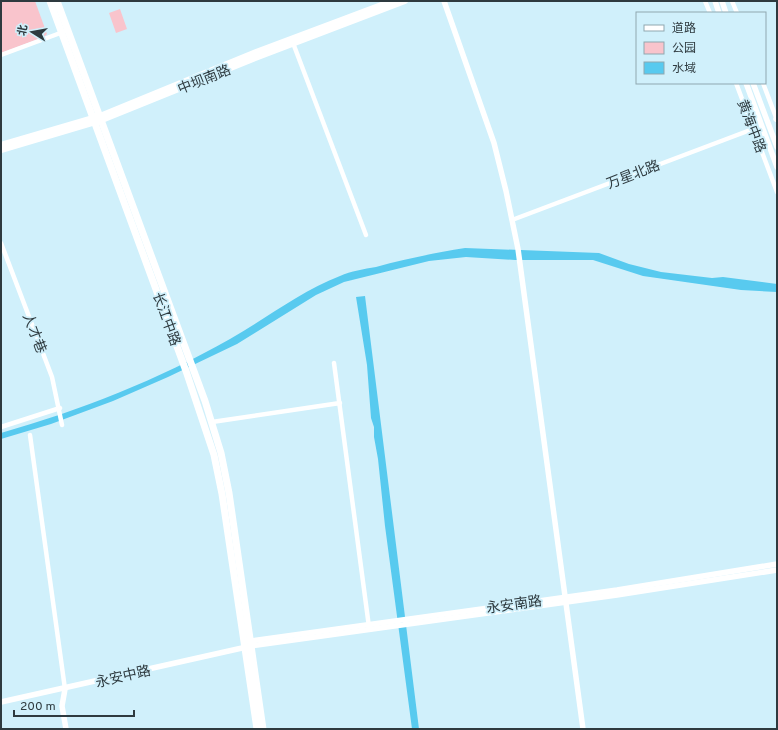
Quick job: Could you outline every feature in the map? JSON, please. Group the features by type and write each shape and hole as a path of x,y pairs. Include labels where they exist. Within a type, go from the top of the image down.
{"main road":[{"name":"长江中路","path":"50,1 65,31"},
{"name":"长江中路","path":"57,1 65,31 189,357 189,369 222,494 249,645"},
{"name":"中坝南路","path":"1,145 98,119 256,52 392,1"},
{"name":"中坝南路","path":"1,150 98,119 405,1"},
{"name":"长江中路","path":"98,119 182,360 189,369 212,422 221,453 229,493 249,645"},
{"path":"249,645 257,729"},
{"path":"249,645 263,729"}],"street":[{"path":"444,1 484,110 506,191 518,249 583,729"},
{"path":"705,1 710,12"},
{"path":"715,1 719,12"},
{"path":"722,1 726,12"},
{"path":"732,1 737,12"},
{"path":"1,55 65,31"},
{"path":"293,43 366,234"},
{"name":"黄海中路","path":"736,84 777,192"},
{"name":"黄海中路","path":"746,84 777,167"},
{"name":"黄海中路","path":"753,84 777,147"},
{"name":"黄海中路","path":"763,84 777,119"},
{"name":"万星北路","path":"512,220 753,129"},
{"path":"770,174 777,172"},
{"name":"人才巷","path":"1,242 52,377 62,424"},
{"path":"334,363 369,628"},
{"path":"212,422 340,403"},
{"path":"1,427 60,409"},
{"path":"30,435 65,689 62,706 66,729"},
{"name":"永安南路","path":"565,600 777,564"},
{"name":"永安南路","path":"249,645 777,570"},
{"name":"永安中路","path":"1,702 65,689 249,645"}],"green space":[{"path":"1,1 35,1 47,34 44,37 1,53"},
{"path":"120,9 127,29 116,33 109,13"}],"water":[{"path":"465,248 599,253 629,264 661,272 712,278 723,277 777,284 777,292 741,290 643,276 593,260 515,260 466,257 429,261 344,282 316,295 237,344 168,377 113,401 51,424 1,439 1,433 90,404 175,368 244,331 312,289 344,274 420,256"},
{"path":"365,296 419,729 412,729 385,526 374,427 371,418 367,365 356,297"}]}
